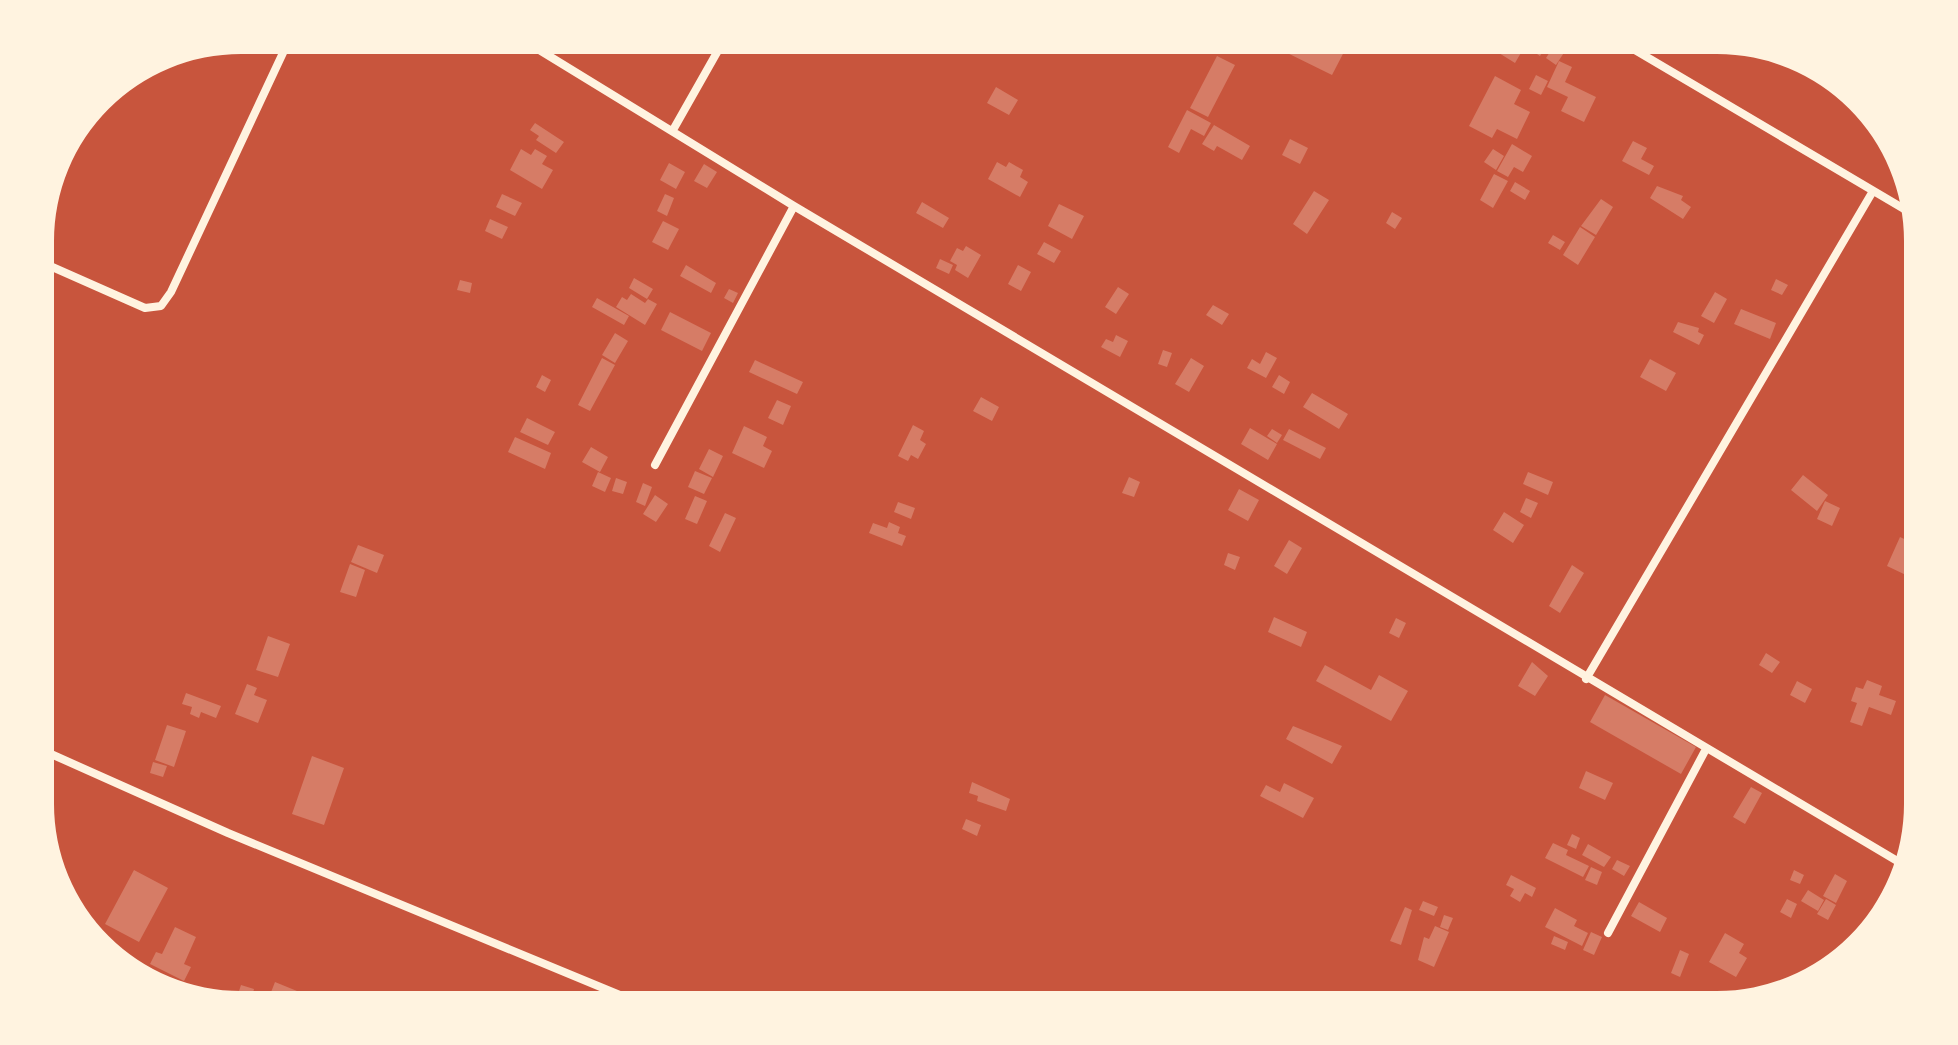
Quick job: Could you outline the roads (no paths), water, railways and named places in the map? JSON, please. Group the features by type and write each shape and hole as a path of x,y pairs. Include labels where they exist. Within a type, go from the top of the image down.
{"street":[{"path":"54,268 145,308 161,306 171,292 282,54"},
{"path":"546,54 794,206 1895,860"},
{"path":"673,130 716,54"},
{"path":"1642,54 1900,207"},
{"path":"1586,679 1873,191"},
{"path":"655,465 794,206"},
{"path":"1608,933 1706,749"},
{"path":"54,755 228,833 610,991"}]}
